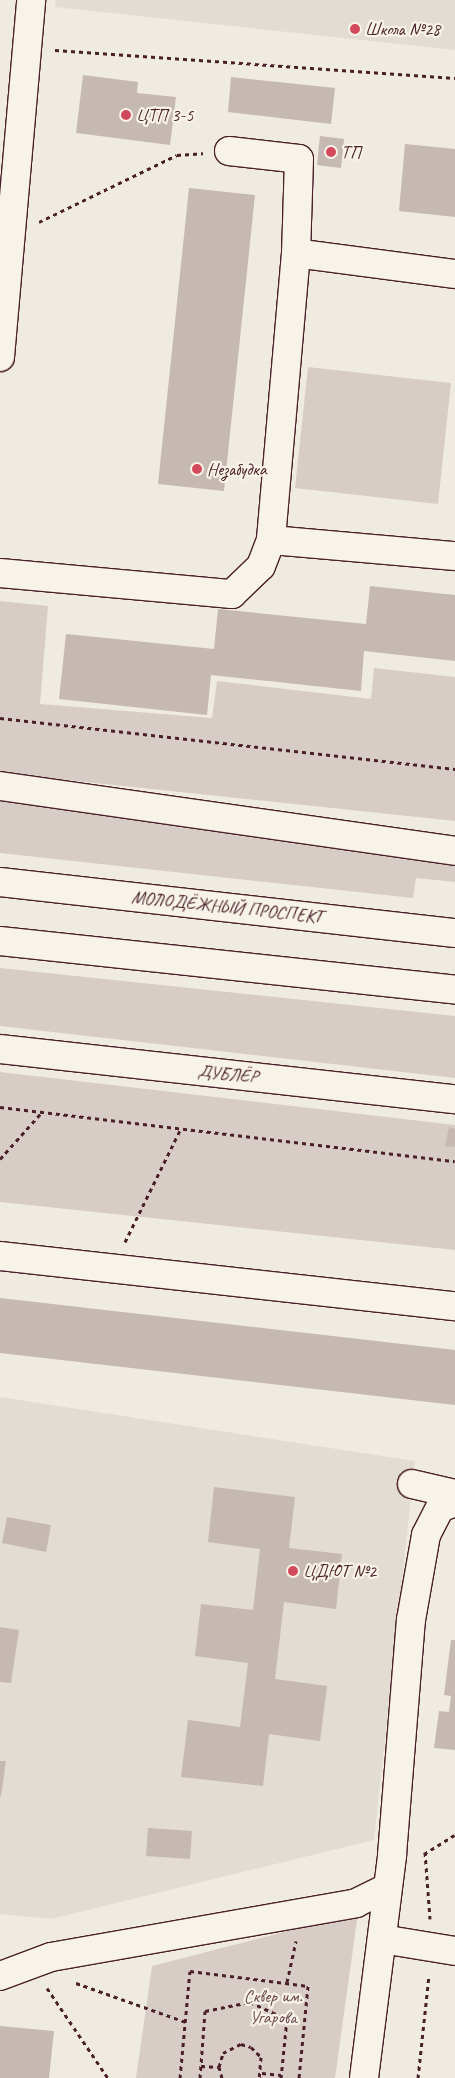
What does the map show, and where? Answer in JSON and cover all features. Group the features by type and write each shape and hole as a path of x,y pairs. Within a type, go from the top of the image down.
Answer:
{"street":[{"path":"1,342 8,234 31,0"},
{"path":"0,573 232,594 261,566 271,540 296,253 299,159 229,151"},
{"path":"296,253 455,274"},
{"path":"271,540 455,556"},
{"path":"0,786 455,851"},
{"name":"МОЛОДЁЖНЫЙ ПРОСПЕКТ","path":"0,882 455,933"},
{"path":"0,940 455,990"},
{"name":"ДУБЛЁР","path":"0,1049 455,1098"},
{"path":"0,1256 455,1306"},
{"path":"412,1484 455,1494"},
{"path":"364,2078 382,1939 411,1620 426,1534 440,1508 455,1502"},
{"path":"0,1976 51,1957 300,1911 356,1903 387,1888"},
{"path":"382,1939 455,1951"}],"path":[{"path":"27,47 455,78"},
{"path":"8,234 177,156 229,151"},
{"path":"0,718 455,769"},
{"path":"0,1107 455,1161"},
{"path":"0,1159 43,1111"},
{"path":"112,1268 181,1128"},
{"path":"287,1982 294,1963 300,1911"},
{"path":"32,1964 122,2002 186,2022"},
{"path":"32,1964 108,2078"},
{"path":"180,2078 190,1971 308,1986 299,2078"},
{"path":"200,2078 205,2011 250,2002 287,2019 281,2076 262,2073"},
{"path":"222,2078 219,2067 223,2053 241,2044 251,2047 261,2057 262,2073 259,2078"},
{"path":"201,2066 219,2067"}],"shaded area":[{"name":"Школа №28","path":"56,0 455,0 455,50 55,7"},
{"path":"0,1397 415,1461 374,1840 51,1919 0,1914"}],"green space":[{"path":"308,367 451,383 438,504 295,488"},
{"path":"0,601 48,606 40,704 212,718 217,681 371,699 374,668 455,677 455,821 0,773"},
{"path":"0,800 455,863 455,882 416,878 413,898 0,853"},
{"path":"0,968 455,1016 455,1078 0,1026"},
{"path":"0,1072 455,1125 455,1250 0,1202"},
{"name":"Сквер им. Угарова","path":"358,1913 335,2078 136,2078 152,1966"}],"building":[{"name":"ЦТП 3-5","path":"83,75 138,82 137,93 176,97 170,145 76,133"},
{"path":"231,77 335,88 331,124 228,112"},
{"name":"ТП","path":"320,136 344,139 341,168 317,165"},
{"path":"405,144 455,149 455,217 399,211"},
{"path":"189,188 255,195 224,491 158,484"},
{"path":"370,586 455,595 455,661 364,651 361,691 211,675 207,715 59,699 66,634 214,649 218,609 366,624"},
{"path":"449,1127 455,1129 455,1147 445,1146"},
{"path":"0,1298 455,1350 455,1405 0,1353"},
{"path":"214,1487 295,1497 289,1548 342,1554 336,1609 284,1602 275,1679 327,1686 320,1741 269,1734 263,1786 181,1777 188,1720 240,1727 248,1663 195,1656 201,1604 253,1610 260,1549 208,1542"},
{"path":"7,1517 51,1525 46,1552 2,1543"},
{"path":"0,1627 19,1630 11,1683 0,1682"},
{"path":"451,1640 455,1640 455,1750 434,1748 439,1711 449,1712 451,1696 444,1695"},
{"path":"0,1761 6,1761 1,1796 0,1796"},
{"path":"148,1828 192,1831 190,1859 146,1856"},
{"path":"0,2026 54,2031 49,2078 0,2078"}],"place":[{"name":"Школа №28","path":"355,29"},
{"name":"ЦТП 3-5","path":"126,115"},
{"name":"ТП","path":"331,152"},
{"name":"Незабудка","path":"197,469"},
{"name":"ЦДЮТ №2","path":"293,1571"}]}
